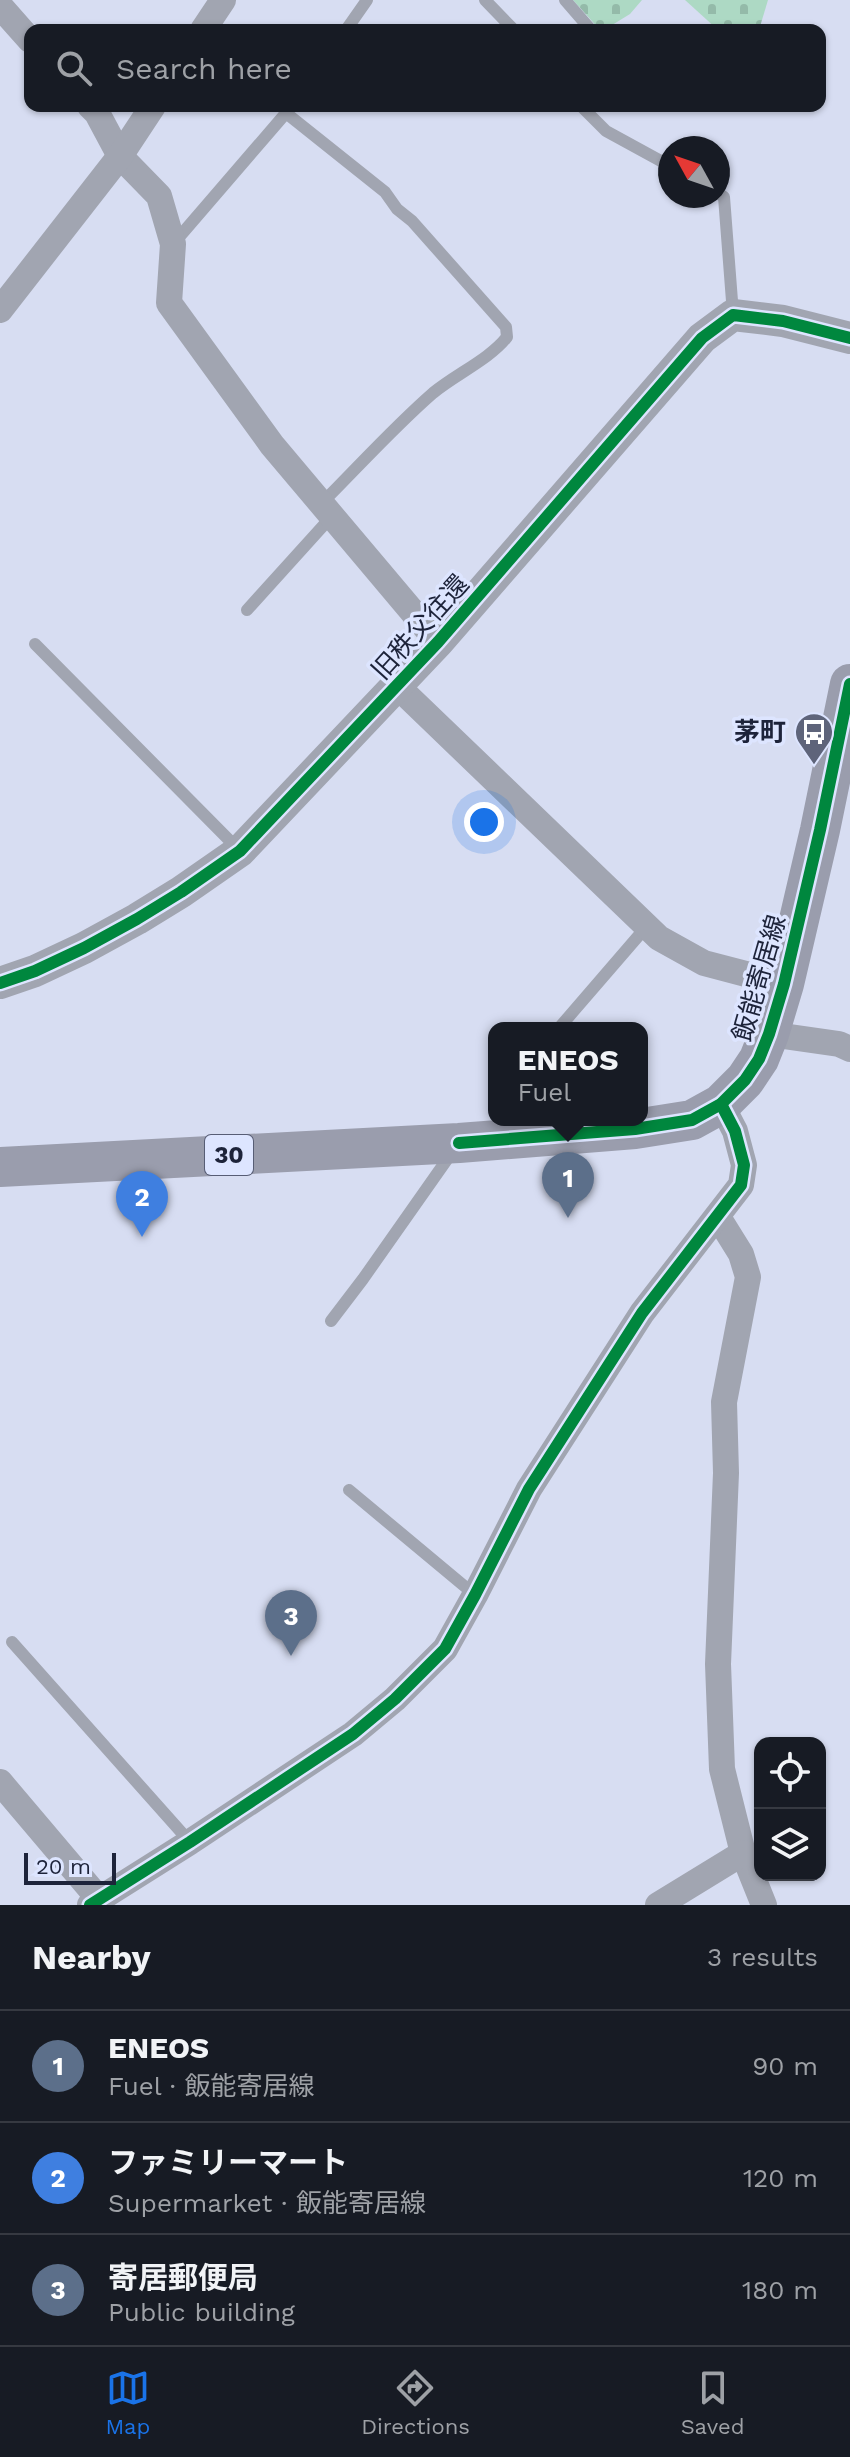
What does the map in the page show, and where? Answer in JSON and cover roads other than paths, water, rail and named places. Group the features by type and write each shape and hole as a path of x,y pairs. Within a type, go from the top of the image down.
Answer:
{"main road":[{"name":"飯能寄居線","path":"0,1167 635,1129 692,1120 721,1104 752,1070 769,1034 784,984 820,830 850,684"}],"street":[{"path":"207,24 223,0"},
{"path":"0,6 24,33"},
{"path":"96,112 120,156 159,196 173,244 169,303 272,445 438,642"},
{"path":"0,310 120,156 149,112"},
{"path":"733,315 783,321 850,338"},
{"name":"旧秩父往還","path":"0,983 35,971 97,941 181,892 240,851 438,642 702,338 733,315"},
{"path":"397,686 659,938 704,963 784,984"},
{"path":"769,1034 839,1044 850,1049"},
{"path":"0,1782 94,1902 353,1734 395,1699 445,1649 529,1489 642,1313 741,1185 744,1165 735,1131 721,1104"},
{"path":"718,1217 741,1254 748,1277 724,1402 726,1473 718,1664 722,1769 743,1853 764,1905"},
{"path":"658,1905 743,1853"}],"lane":[{"path":"350,24 367,0"},
{"path":"485,0 508,24"},
{"path":"565,0 586,24"},
{"path":"173,244 286,112"},
{"path":"247,610 327,510 416,408 453,377 498,349 507,337 506,327 412,221 397,209 385,192 292,112"},
{"path":"587,112 606,131 658,159"},
{"path":"725,208 733,315"},
{"path":"35,644 240,851"},
{"path":"564,1022 647,926"},
{"path":"331,1321 363,1279 485,1138"},
{"path":"349,1490 475,1595"},
{"path":"12,1642 190,1842"}],"place":[{"name":"茅町","path":"814,766"},
{"name":"ENEOS","path":"568,1218"},
{"name":"ファミリーマート","path":"142,1237"},
{"name":"寄居郵便局","path":"291,1656"}]}
